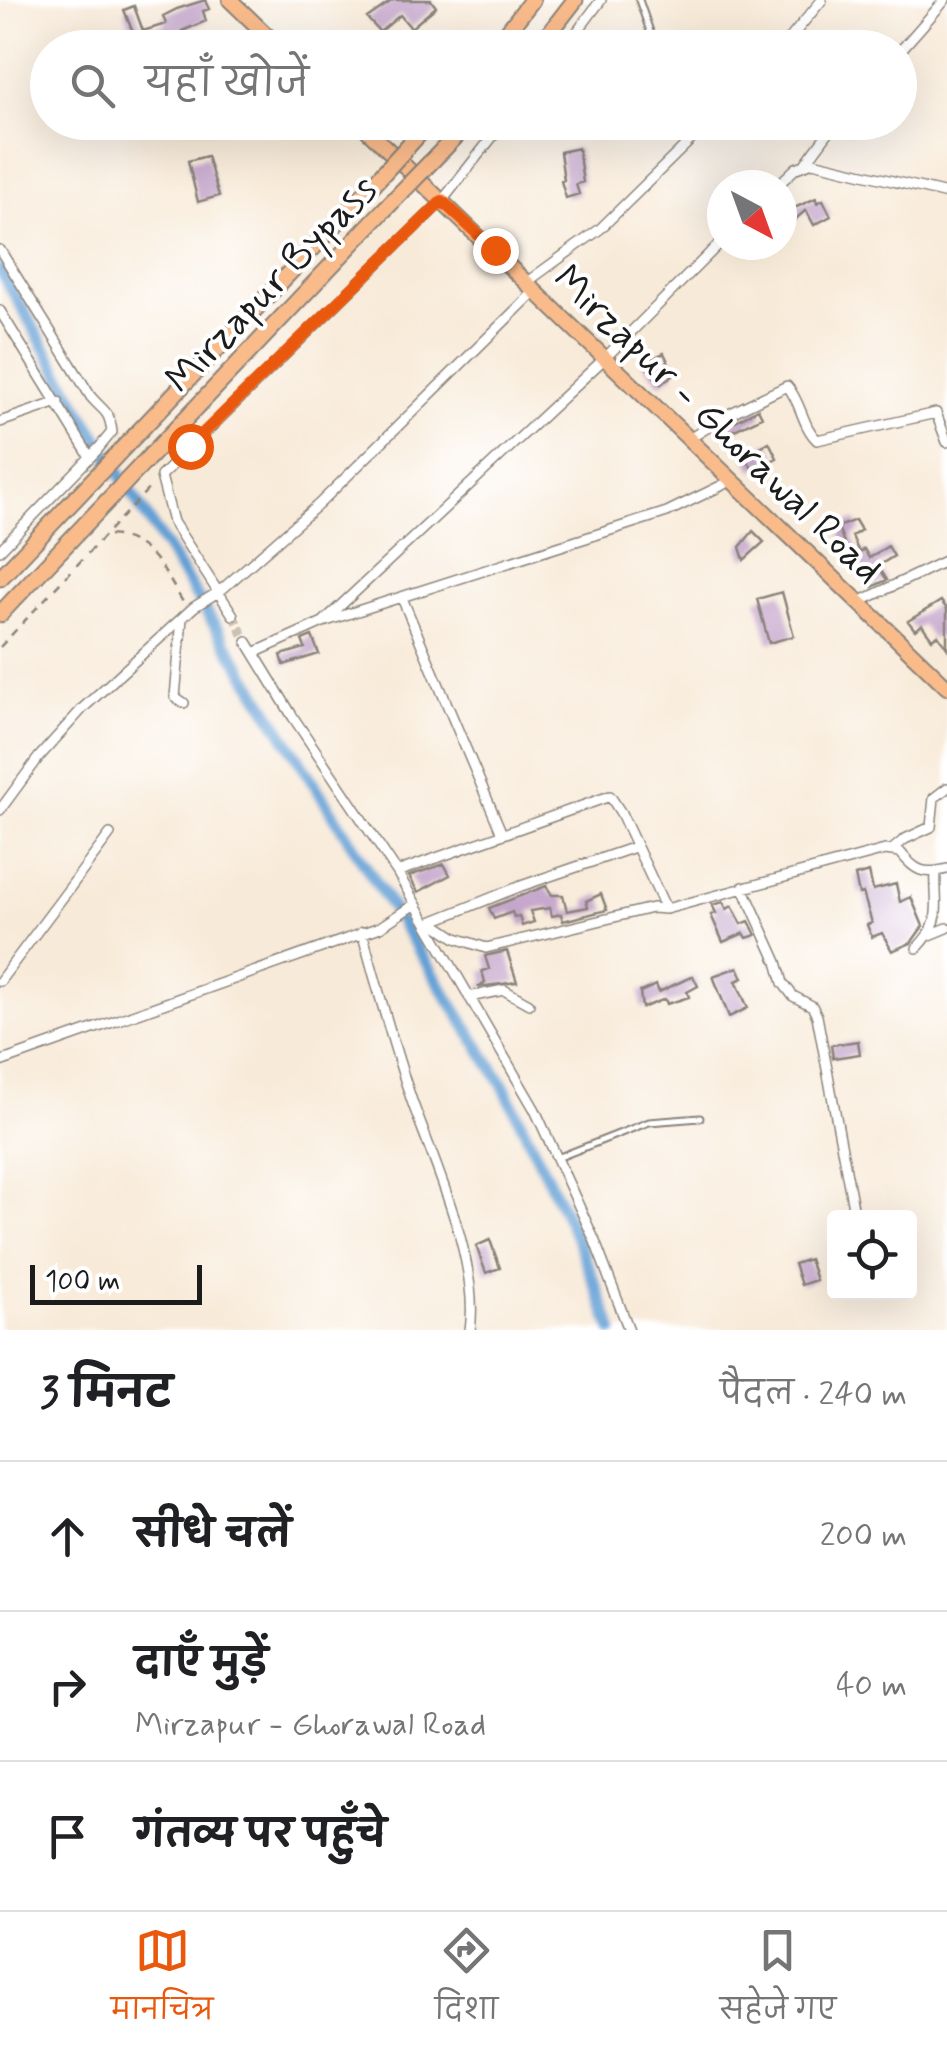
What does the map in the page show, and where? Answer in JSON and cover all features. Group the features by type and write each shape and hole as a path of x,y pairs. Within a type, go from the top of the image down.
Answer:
{"highway":[{"path":"509,30 532,0"},
{"path":"552,30 574,0"},
{"name":"Mirzapur Bypass","path":"0,578 414,140"},
{"name":"Mirzapur Bypass","path":"0,614 452,140"}],"main road":[{"path":"230,0 261,30"},
{"name":"Mirzapur - Ghorawal Road","path":"378,140 947,687"}],"street":[{"path":"578,30 601,0"},
{"path":"797,30 822,0"},
{"path":"917,32 945,0"},
{"path":"233,615 173,522 162,476 442,201 490,140"},
{"path":"0,810 66,725 188,612 220,591 387,439 532,286 600,230 692,140"},
{"path":"797,170 823,140"},
{"path":"805,164 818,162 947,194"},
{"path":"0,250 92,397 112,418 112,432 0,550"},
{"path":"322,622 605,358 707,256"},
{"path":"0,311 94,453"},
{"path":"690,439 731,413 787,386 809,432 818,440 942,412 947,442"},
{"path":"0,422 58,402"},
{"path":"256,652 322,622 667,512 731,481"},
{"path":"858,603 947,560"},
{"path":"402,598 502,834"},
{"path":"184,703 174,697 188,612"},
{"path":"248,642 293,718 428,922 535,1110 594,1240 628,1330"},
{"path":"428,922 456,938 486,948 652,908 666,909 894,849 931,827 934,798 947,788"},
{"path":"397,872 610,796 666,909"},
{"path":"0,981 110,834"},
{"path":"428,922 635,847"},
{"path":"894,849 921,872 942,871 940,900 930,934 917,948"},
{"path":"743,887 782,982 793,996 812,1006 817,1016 853,1210"},
{"path":"0,1062 380,926 415,904"},
{"path":"930,934 947,928"},
{"path":"362,932 392,1039 451,1207 471,1298 470,1330"},
{"path":"469,997 504,990 529,1004"}],"lane":[{"path":"639,0 649,30"},
{"path":"557,1158 650,1122 700,1118"}],"path":[{"path":"0,647 143,495"},
{"path":"107,535 127,536 147,548 188,612"}],"building":[{"path":"205,0 209,9 203,11 206,21 184,30 146,30 166,24 163,16"},
{"path":"393,0 431,0 436,7 411,28 400,15 382,30 367,18"},
{"path":"134,6 143,30 132,30 124,10"},
{"path":"578,148 583,182 576,184 579,194 566,198 560,152"},
{"path":"207,156 219,196 198,202 188,161"},
{"path":"816,198 817,203 823,200 831,216 814,225 806,210 797,218 797,207"},
{"path":"664,353 674,374 661,384 643,363"},
{"path":"758,409 762,417 726,434 723,428"},
{"path":"769,442 777,458 753,470 745,456"},
{"path":"855,520 861,530 852,536 859,553 864,549 869,558 888,546 894,556 878,566 887,580 872,587 863,573 853,567 838,527"},
{"path":"753,531 764,542 744,560 740,547"},
{"path":"782,592 794,636 769,643 757,599"},
{"path":"941,601 947,609 947,648 938,635 932,639 922,625 915,630 908,621"},
{"path":"312,636 319,654 284,665 281,655 305,648 302,640"},
{"path":"444,864 450,875 418,892 409,876"},
{"path":"869,872 873,890 896,884 900,902 911,897 923,926 911,943 892,951 882,933 872,937 867,925 872,923 855,876"},
{"path":"546,886 552,895 563,895 567,911 588,907 586,901 601,894 607,910 563,921 561,914 552,916 550,908 530,911 534,922 522,926 519,916 514,917 512,912 494,919 489,908"},
{"path":"723,902 727,909 732,906 742,924 749,921 756,935 747,938 744,933 723,942 711,915 716,913 712,905"},
{"path":"507,951 517,982 478,987 485,982 482,971 489,969 485,956"},
{"path":"738,967 743,978 736,981 748,1008 729,1017 713,976"},
{"path":"693,976 698,986 687,992 689,997 667,1004 665,999 642,1008 640,992 656,985 659,992"},
{"path":"858,1041 860,1054 833,1058 831,1045"},
{"path":"490,1240 500,1268 486,1273 476,1246"},
{"path":"809,1259 816,1280 801,1285 794,1264"}],"waterway":[{"path":"0,269 86,420 503,1085 578,1241 613,1330"}],"tunnel":[{"path":"233,615 247,642"}],"route":[{"path":"190,446 442,201 495,250"}]}
